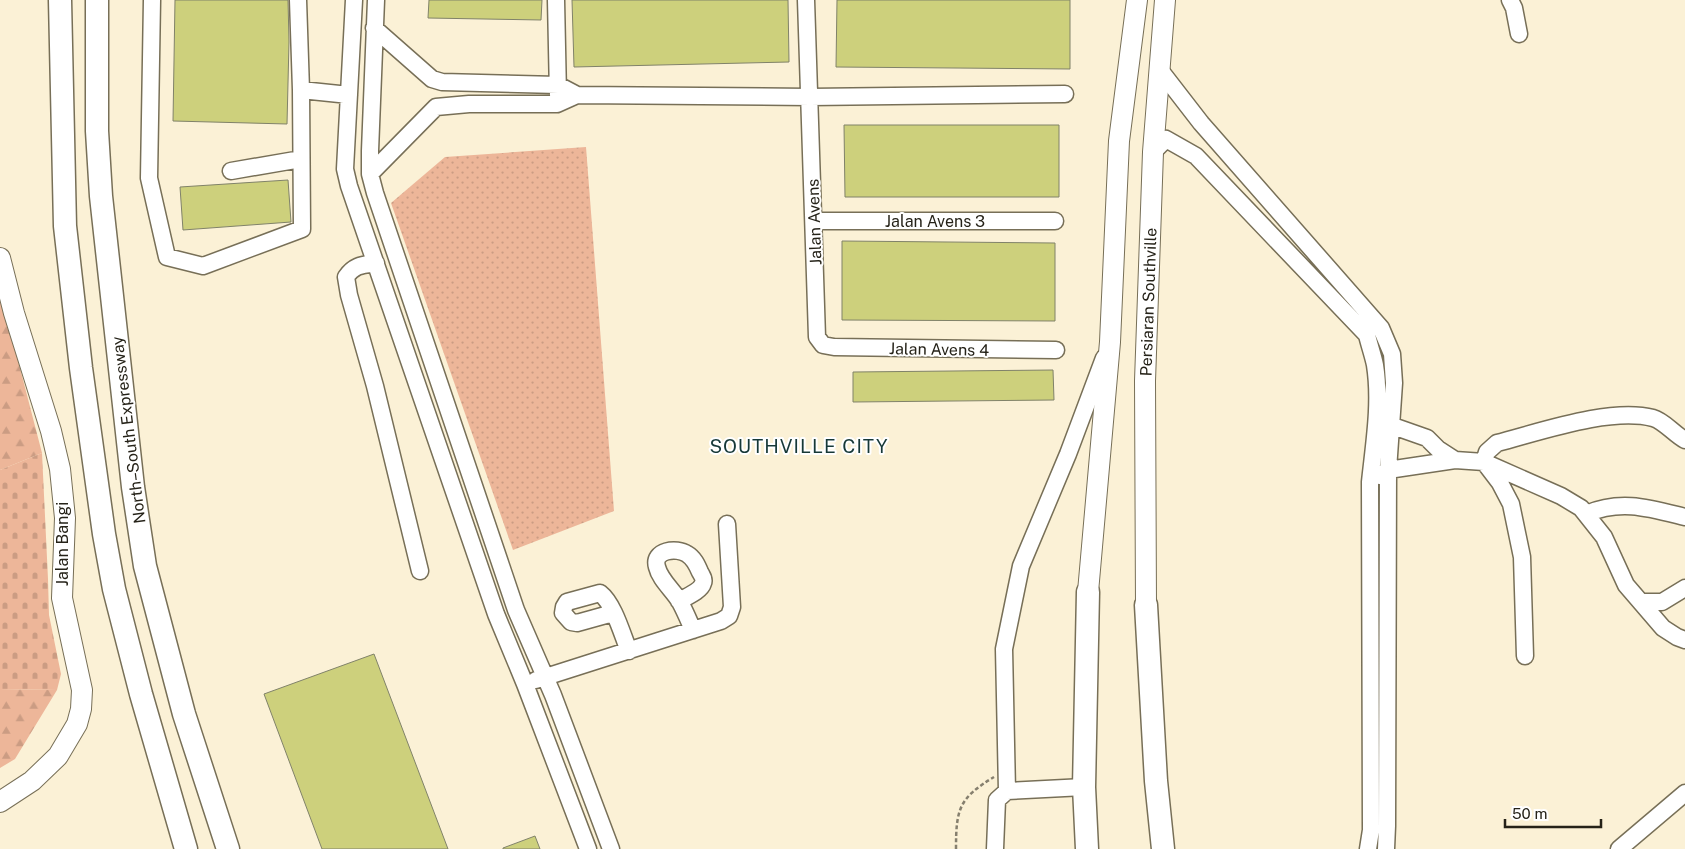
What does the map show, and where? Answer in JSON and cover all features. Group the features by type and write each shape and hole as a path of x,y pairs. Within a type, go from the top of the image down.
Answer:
{"highway":[{"path":"60,0 65,226 81,368 104,534 114,589 141,694 186,849"},
{"name":"North–South Expressway","path":"98,0 97,131 101,196 133,487 142,548 145,566 184,714 228,849"},
{"path":"1086,849 1084,787 1088,592"},
{"path":"1146,605 1156,781 1163,849"}],"main road":[{"path":"1088,592 1110,342 1119,141 1137,0"},
{"name":"Persiaran Southville","path":"1146,605 1145,381 1153,152 1165,0"},
{"name":"Jalan Bangi","path":"0,258 14,313 51,431 60,469 64,518 62,598 82,690 81,709 77,724 58,756 32,781 0,802"}],"street":[{"path":"152,0 149,178 167,257 203,266 302,229 298,0"},
{"path":"354,0 345,169 349,186 496,614 588,849"},
{"path":"376,0 370,174 516,610 546,678 611,849"},
{"path":"556,0 558,104"},
{"name":"Jalan Avens","path":"806,0 817,337 823,345"},
{"path":"1510,0 1514,8 1519,34"},
{"path":"374,28 432,79 442,82 558,85 577,96"},
{"path":"1160,70 1201,123 1381,328 1392,354 1394,383 1388,470 1386,849"},
{"path":"468,82 469,104"},
{"path":"515,84 516,104"},
{"path":"301,90 349,95"},
{"path":"370,174 436,107 469,104 558,104 577,96 810,97 1064,94"},
{"path":"1153,152 1166,138 1196,156 1367,335 1375,365 1376,397 1370,482 1372,830 1368,849"},
{"path":"231,171 301,159"},
{"name":"Jalan Avens 3","path":"814,221 1055,221"},
{"path":"376,263 351,269 346,277 349,295 375,386 420,571"},
{"path":"1007,791 1004,649 1021,566 1068,454 1110,342"},
{"name":"Jalan Avens 4","path":"823,345 834,347 1056,350"},
{"path":"1484,462 1487,452 1497,443 1597,417 1631,416 1654,418 1685,440"},
{"path":"1390,425 1427,438 1455,460"},
{"path":"1370,482 1388,470 1455,460 1484,462 1561,496 1581,508 1586,514 1604,538 1626,585 1663,628 1677,638 1685,640"},
{"path":"1484,462 1500,483 1511,504 1522,557 1525,656"},
{"path":"1586,514 1602,508 1628,505 1685,517"},
{"path":"525,684 721,621 729,616 732,607 727,524"},
{"path":"1641,602 1662,602 1685,588"},
{"path":"679,601 693,630"},
{"path":"613,613 629,651"},
{"path":"995,849 997,800 1007,791 1084,787"},
{"path":"1619,849 1639,843 1685,792"}],"path":[{"path":"956,849 956,823 960,808 975,788 998,774 1007,761"}],"green space":[{"path":"586,147 614,511 513,550 391,203 445,157"},
{"path":"0,291 42,453 0,470"},
{"path":"42,453 49,615 61,674 57,690 0,689 0,470"},
{"path":"0,689 57,690 15,759 0,768"}],"building":[{"path":"175,0 288,0 287,124 173,121"},
{"path":"429,0 542,0 541,20 428,18"},
{"path":"572,0 788,0 789,62 574,67"},
{"path":"837,0 1070,0 1070,69 836,67"},
{"path":"844,125 1059,125 1059,197 845,197"},
{"path":"288,180 291,222 183,230 180,187"},
{"path":"842,241 1055,243 1055,321 842,320"},
{"path":"1053,370 1054,400 853,402 853,372"},
{"path":"374,654 448,849 322,849 264,694"},
{"path":"535,836 540,849 503,849 503,848"}],"district":[{"name":"SOUTHVILLE CITY","path":"799,446"}]}
